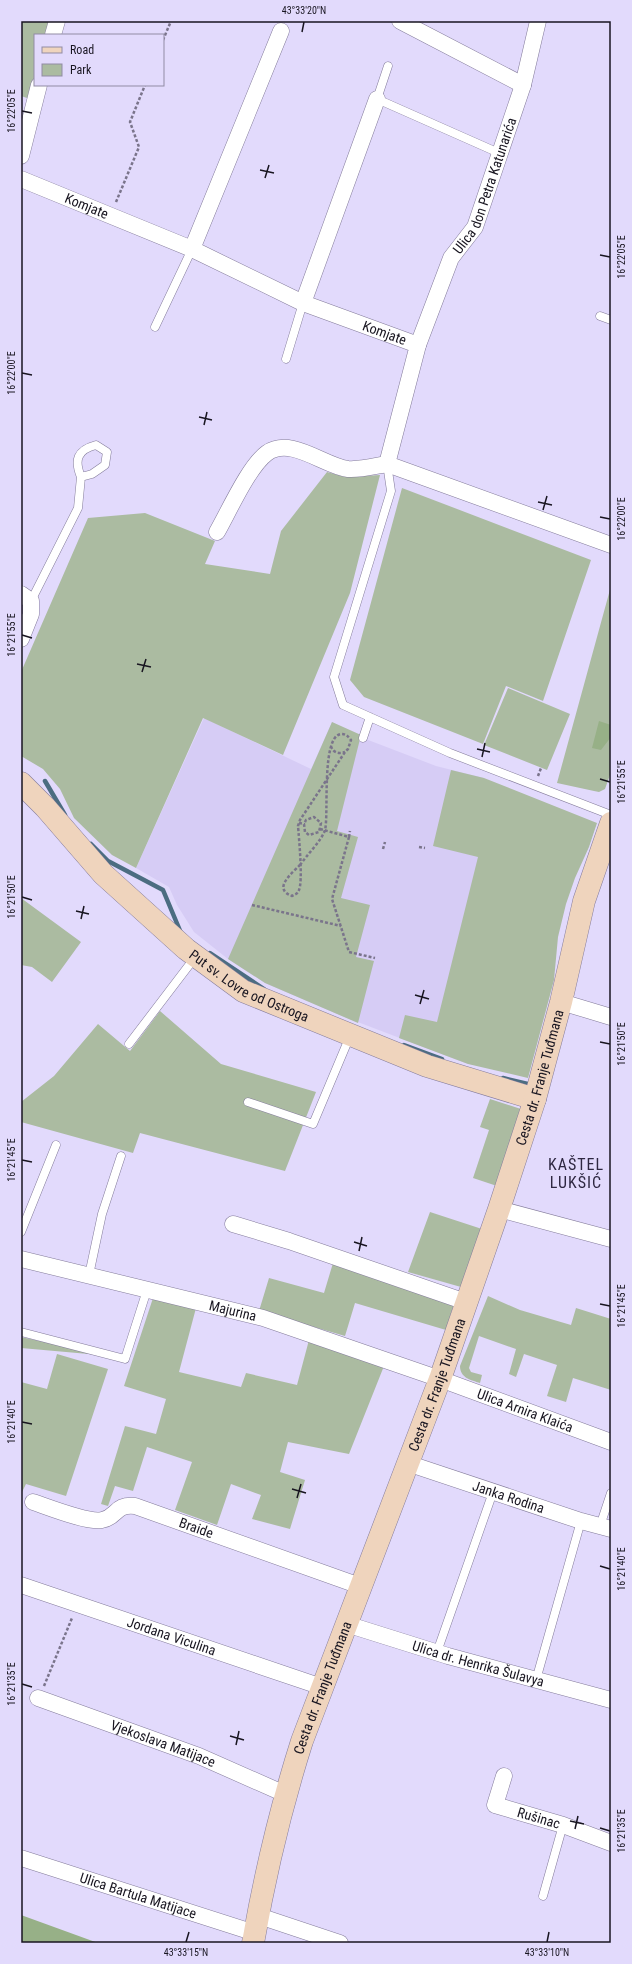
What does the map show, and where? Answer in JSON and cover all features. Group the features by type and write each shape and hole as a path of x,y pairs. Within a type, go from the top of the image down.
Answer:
{"main road":[{"name":"Put sv. Lovre od Ostroga","path":"21,783 45,807 103,874 186,949 243,991 427,1066 535,1098"},
{"name":"Cesta dr. Franje Tuđmana","path":"255,1930 270,1857 302,1740 440,1379 499,1209 535,1098 561,1002 584,902 611,823"}],"street":[{"path":"53,34 57,21"},
{"path":"400,21 523,85"},
{"name":"Ulica don Petra Katunarića","path":"418,346 451,258 475,227 523,85 538,21"},
{"path":"192,249 281,32"},
{"path":"21,156 39,86"},
{"path":"303,303 377,99"},
{"name":"Komjate","path":"21,179 192,249 303,303 418,346 388,464"},
{"path":"217,532 252,470 267,453 280,447 292,449 348,469 388,464 611,545"},
{"path":"21,639 31,614 26,597"},
{"path":"561,1002 611,1017"},
{"path":"499,1209 611,1239"},
{"path":"233,1224 289,1241 466,1302"},
{"name":"Majurina","path":"21,1259 263,1318 440,1379"},
{"name":"Ulica Arnira Klaića","path":"440,1379 611,1442"},
{"name":"Janka Rodina","path":"407,1463 606,1528"},
{"name":"Braide","path":"33,1502 89,1520 102,1520 125,1505 135,1506 360,1586"},
{"name":"Jordana Viculina","path":"21,1585 78,1603 322,1687"},
{"name":"Ulica dr. Henrika Šulavya","path":"346,1624 437,1652 611,1700"},
{"name":"Vjekoslava Matijace","path":"38,1698 199,1756 286,1794"},
{"name":"Rušinac","path":"504,1776 495,1805 563,1826 611,1843"},
{"name":"Ulica Bartula Matijace","path":"21,1858 255,1930 340,1943"}],"lane":[{"path":"388,66 377,99 499,153"},
{"path":"155,327 192,249"},
{"path":"286,359 303,303"},
{"path":"600,316 611,320"},
{"path":"388,464 391,491 334,677 343,705 450,753 611,816"},
{"path":"26,597 78,508 81,477"},
{"path":"363,738 370,717"},
{"path":"129,1044 196,955"},
{"path":"248,1102 313,1124 350,1035"},
{"path":"21,1232 56,1145"},
{"path":"89,1275 102,1214 121,1156"},
{"path":"21,1332 125,1359 147,1290"},
{"path":"437,1652 493,1492"},
{"path":"606,1528 611,1493"},
{"path":"536,1680 581,1521"},
{"path":"543,1896 563,1826"}],"path":[{"path":"164,38 171,21"},
{"path":"110,216 138,146 130,122 145,86"},
{"path":"331,744 327,779 325,831 300,865 283,884 283,890 286,894 292,896 298,893 300,888 300,865 299,823 327,779 348,749 351,740 348,736 339,734 335,737 331,744"},
{"path":"331,744 333,750 336,752 340,754 345,752"},
{"path":"314,818 321,823 320,829 315,834 309,835 305,832 304,824 306,820 314,818"},
{"path":"299,823 304,824"},
{"path":"320,829 348,837"},
{"path":"350,831 332,898 349,952 375,958"},
{"path":"383,850 385,842"},
{"path":"419,847 426,848"},
{"path":"252,904 341,926"},
{"path":"38,1698 78,1603"}],"shaded area":[{"path":"204,718 311,769 332,722 363,738 436,766 484,778 468,1064 342,1016 265,983 228,959 194,932 177,905 169,887 136,868"}],"green space":[{"path":"21,21 51,21 47,34 34,34 34,84 30,99 21,96"},
{"path":"327,472 346,477 380,475 350,593 283,755 203,718 136,868 112,855 74,818 60,789 43,769 21,756 21,672 88,518 145,513 215,541 205,564 270,574 281,531"},
{"path":"402,488 591,560 543,701 506,686 483,744 364,697 350,680"},
{"path":"611,586 611,772 605,789 599,792 557,783"},
{"path":"508,688 570,714 547,770 484,745"},
{"path":"599,721 611,725 611,737 601,750 592,748"},
{"path":"332,722 361,735 337,831 358,837 341,898 370,905 356,957 374,961 358,1023 265,983 228,959"},
{"path":"451,770 484,778 597,823 566,904 558,937 554,980 528,1078 468,1064 399,1038 405,1015 437,1022 478,857 433,846"},
{"path":"21,898 81,942 52,982 32,967 21,965"},
{"path":"160,1011 221,1064 316,1092 285,1171 140,1133 133,1153 21,1122 21,1102 54,1076 98,1024 130,1051"},
{"path":"490,1099 524,1110 497,1186 473,1178 489,1130 480,1127"},
{"path":"430,1212 482,1229 461,1287 408,1272"},
{"path":"333,1263 454,1304 446,1330 355,1303 345,1336 259,1311 269,1278 324,1293"},
{"path":"488,1296 520,1310 571,1325 576,1308 611,1319 611,1390 573,1378 566,1402 547,1396 557,1365 524,1354 516,1377 509,1374 516,1349 479,1336 469,1368 471,1372 482,1375 480,1383 464,1376 460,1370 460,1366"},
{"path":"153,1298 196,1308 179,1372 241,1387 246,1373 297,1385 309,1340 384,1366 349,1454 288,1442 280,1472 305,1480 290,1529 252,1519 261,1495 231,1484 217,1525 175,1510 192,1462 147,1447 133,1491 115,1486 108,1506 101,1504 125,1426 156,1434 166,1399 124,1386"},
{"path":"21,1337 111,1356 21,1348"},
{"path":"57,1354 108,1369 66,1496 26,1484 21,1494 21,1382 47,1389"},
{"path":"21,1915 98,1943 21,1943"}],"waterway":[{"path":"45,781 65,815"},
{"path":"91,844 108,861 163,890 181,933"},
{"path":"210,953 264,989"},
{"path":"404,1045 442,1059"},
{"path":"503,1078 532,1085"}],"district":[{"name":"KAŠTEL LUKŠIĆ","path":"576,1173"}]}
